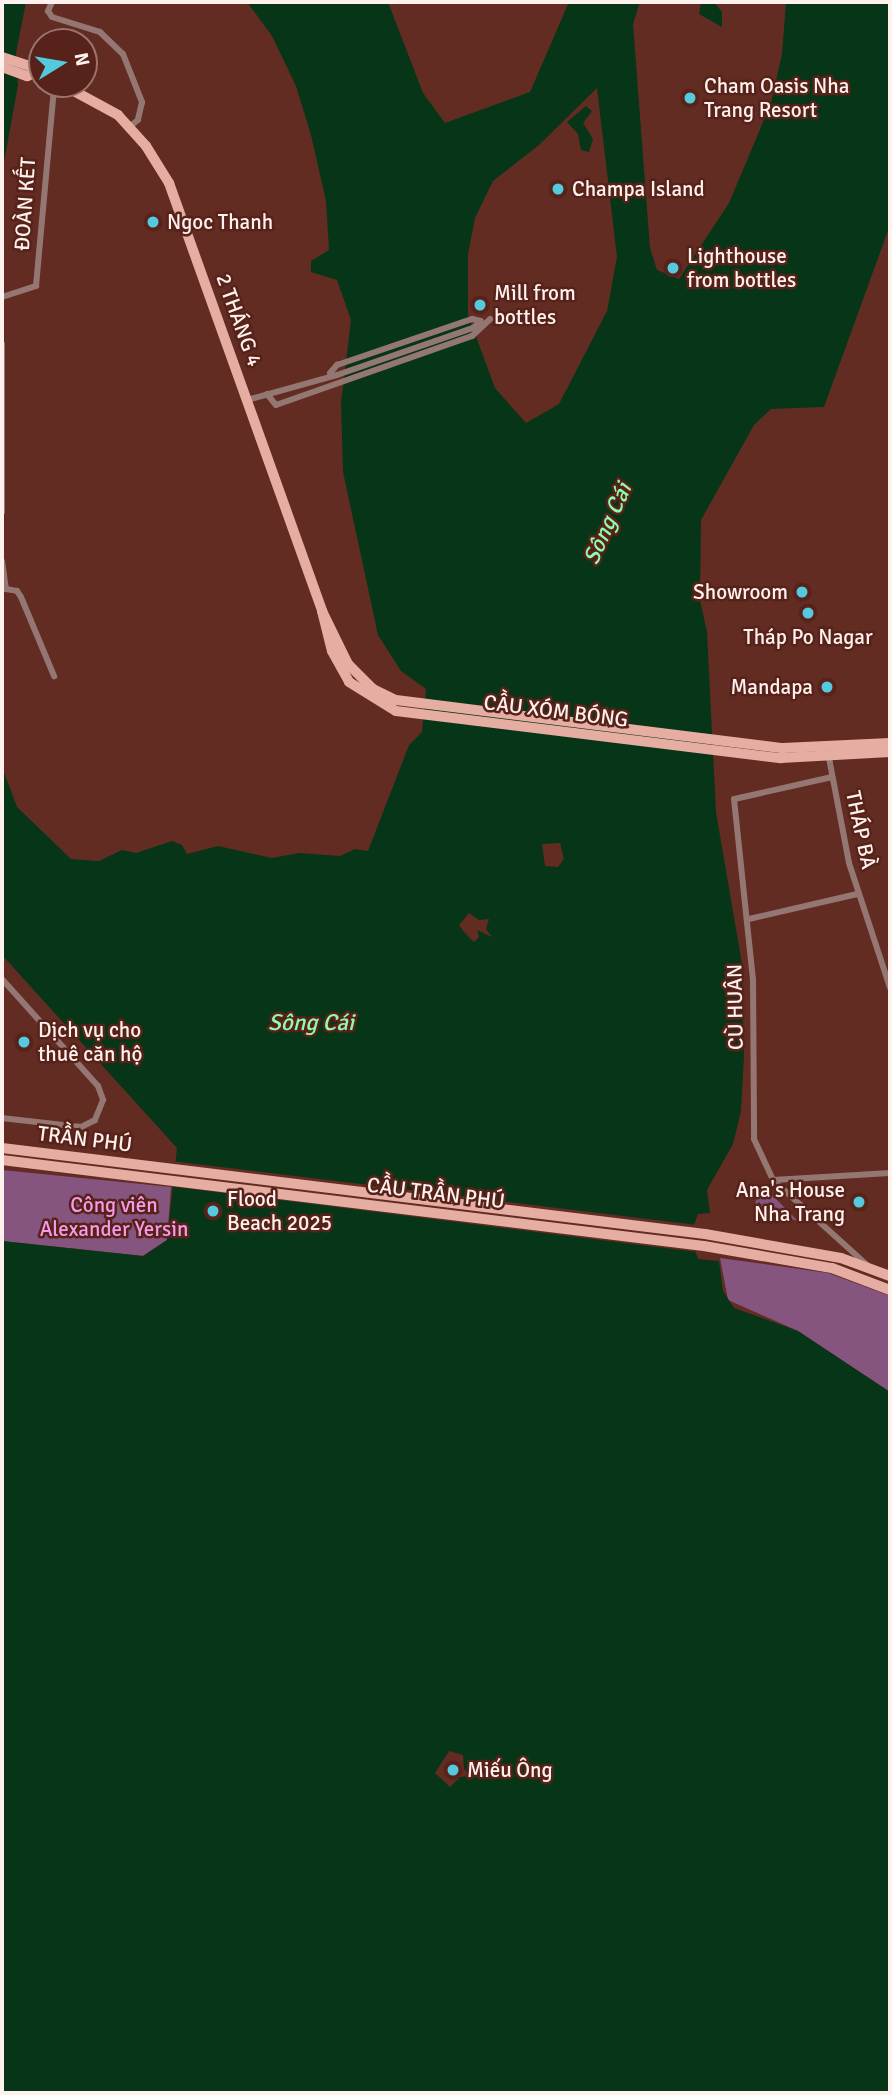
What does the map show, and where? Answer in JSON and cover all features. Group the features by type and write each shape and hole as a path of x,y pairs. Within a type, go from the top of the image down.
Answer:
{"main road":[{"path":"2,57 28,68"},
{"path":"2,67 28,76"},
{"name":"2 THÁNG 4","path":"89,98 129,127 169,183 322,611 345,666"},
{"name":"CẦU XÓM BÓNG","path":"345,666 373,689 396,700 782,753"},
{"path":"782,753 890,743"},
{"path":"782,753 829,758 890,752"},
{"name":"TRẦN PHÚ","path":"2,1148 164,1167"},
{"name":"TRẦN PHÚ","path":"2,1160 163,1179"},
{"name":"CẦU TRẦN PHÚ","path":"164,1167 705,1234 834,1256 890,1276"},
{"name":"CẦU TRẦN PHÚ","path":"163,1179 704,1246 832,1268 890,1290"}],"street":[{"path":"52,2 48,11 52,17 100,32 123,54 142,102 138,120 129,127"},
{"name":"ĐOÀN KẾT","path":"2,297 36,286 57,98"},
{"path":"267,394 276,405 472,336 490,320 476,321 337,365 330,373"},
{"path":"247,400 473,328 476,321"},
{"path":"2,344 2,512"},
{"path":"2,561 6,589 17,591 21,597 54,676"},
{"name":"THÁP BÀ","path":"829,758 857,894 890,988"},
{"name":"CÙ HUÂN","path":"832,777 734,799 749,919 754,1139 773,1180 870,1268"},
{"path":"749,919 857,894"},
{"path":"2,979 98,1086 103,1100 95,1120 81,1126 2,1118"},
{"path":"773,1180 890,1173"},
{"path":"834,1256 843,1250 839,1239"}],"green space":[{"name":"Công viên Alexander Yersin","path":"2,1170 171,1187 167,1240 143,1256 2,1241"},
{"path":"765,1188 798,1221 754,1208 759,1189"},
{"path":"720,1258 828,1273 890,1296 890,1392 798,1331 728,1300"}],"water":[{"path":"2,2 26,2 16,53 18,85 2,173"},
{"name":"Sông Cái","path":"247,2 388,2 423,93 445,123 530,92 569,2 640,2 633,24 650,248 657,270 679,279 729,203 771,103 782,54 786,2 890,2 890,225 824,407 771,409 754,425 701,520 700,600 707,632 716,812 742,964 744,1057 741,1111 733,1144 707,1190 710,1213 698,1214 690,1236 698,1259 719,1261 723,1291 734,1308 798,1331 890,1392 890,2093 2,2093 2,1241 143,1256 167,1240 177,1148 2,955 2,767 17,807 71,859 99,861 122,850 136,853 172,841 182,845 187,854 218,846 272,858 299,853 340,856 355,849 368,851 409,745 422,732 426,689 401,671 378,635 343,472 341,402 351,320 337,280 311,272 311,261 329,250 326,201 311,135 296,86 272,36","holes":["597,88 617,257 607,311 559,404 526,423 495,388 468,315 468,254 475,218 493,181 539,145","560,843 564,859 558,867 545,866 542,844","469,913 479,920 489,919 486,929 492,937 477,930 479,937 474,942 459,925","449,1751 463,1755 464,1769 470,1776 460,1777 450,1787 435,1773"]},
{"path":"701,2 714,2 722,12 722,27 699,14"},
{"path":"586,106 592,111 583,123 593,139 589,152 581,150 578,134 567,122"}],"pier":[{"path":"171,1161 697,1225 693,1236 697,1252 167,1186"}],"place":[{"name":"Cham Oasis Nha Trang Resort","path":"690,98"},
{"name":"Champa Island","path":"558,189"},
{"name":"Ngoc Thanh","path":"153,222"},
{"name":"Lighthouse from bottles","path":"673,268"},
{"name":"Mill from bottles","path":"480,305"},
{"name":"Showroom","path":"802,592"},
{"name":"Tháp Po Nagar","path":"808,613"},
{"name":"Mandapa","path":"827,687"},
{"name":"Dịch vụ cho thuê căn hộ","path":"24,1042"},
{"name":"Ana's House Nha Trang","path":"859,1202"},
{"name":"Flood Beach 2025","path":"213,1211"},
{"name":"Miếu Ông","path":"453,1770"}]}
